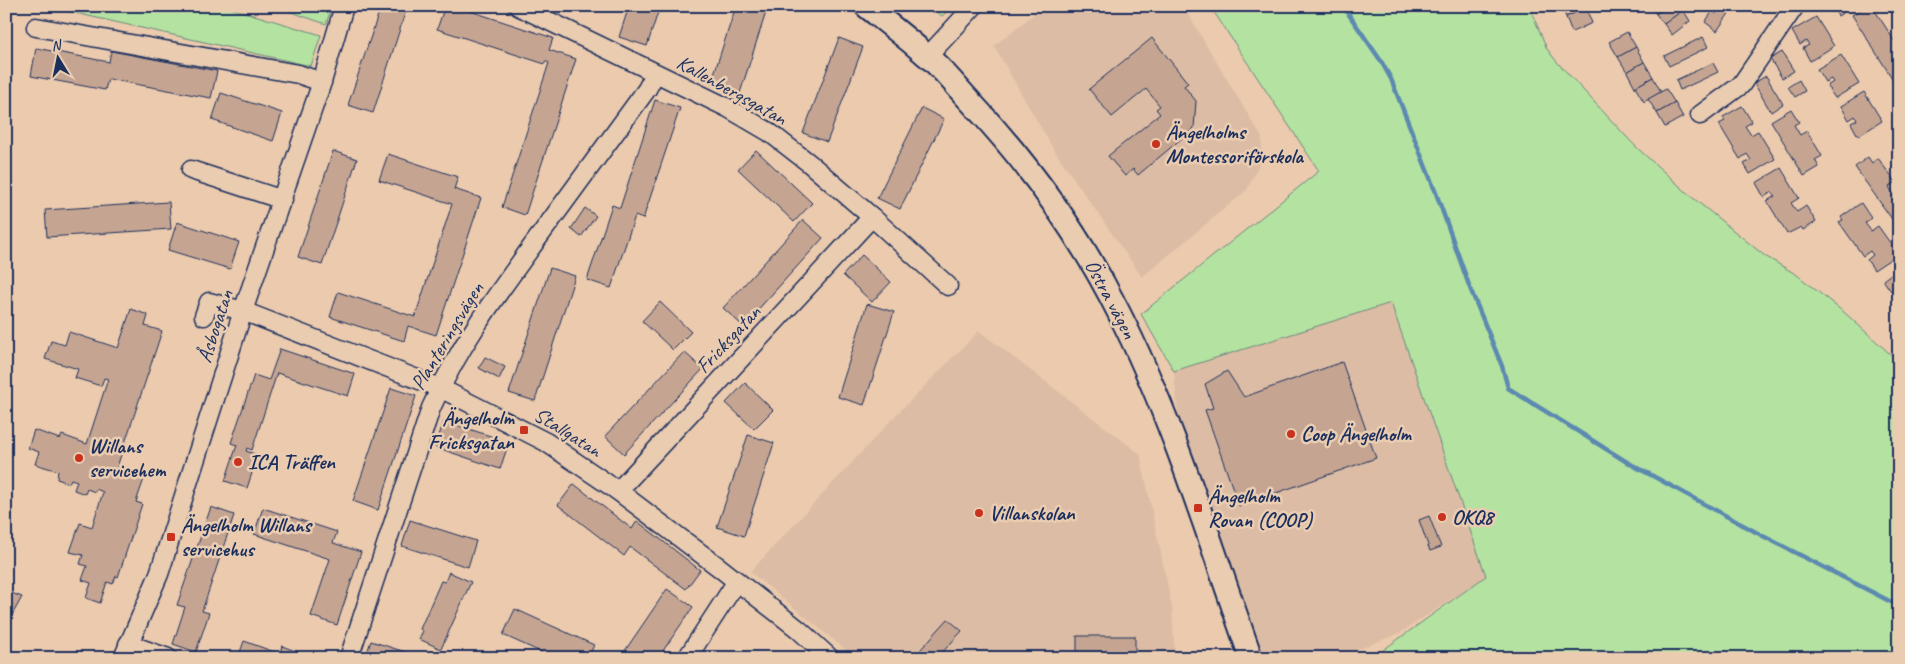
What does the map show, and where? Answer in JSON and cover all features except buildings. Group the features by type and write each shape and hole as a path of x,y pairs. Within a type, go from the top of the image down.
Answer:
{"main road":[{"name":"Östra vägen","path":"866,6 928,56 992,124 1031,170 1068,223 1111,296 1136,347 1164,414 1251,658"}],"street":[{"name":"Åsbogatan","path":"126,651 159,574 244,312 322,82 344,6"},
{"name":"Kallenbergsgatan","path":"518,6 728,108 769,132 809,163 872,217 948,286"},
{"path":"928,56 974,6"},
{"path":"1700,115 1726,96 1730,96 1741,86 1795,6"},
{"path":"36,27 298,74 322,82"},
{"name":"Planteringsvägen","path":"349,658 428,417 440,388 471,332 647,89 655,74"},
{"path":"191,170 282,200"},
{"name":"Fricksgatan","path":"618,491 872,217"},
{"name":"Stallgatan","path":"204,316 209,302 244,312 440,388 546,442 618,491 737,581 798,629 830,658"},
{"path":"687,658 737,581"},
{"path":"126,651 168,658"}],"shaded area":[{"name":"Ängelholms Montessoriförskola","path":"1044,6 1183,6 1262,138 1261,160 1247,190 1142,277 1054,150 994,46"},
{"path":"1391,302 1487,576 1400,633 1336,658 1264,658 1179,424 1174,371"},
{"name":"Villanskolan","path":"979,331 1140,454 1172,607 1175,658 856,658 750,572 899,412"}],"green space":[{"path":"44,6 224,6 321,35 311,66"},
{"path":"274,6 332,6 326,24"},
{"path":"929,6 953,6 942,16"},
{"path":"1210,6 1529,6 1547,49 1636,147 1693,198 1765,256 1797,275 1846,314 1899,362 1899,658 1379,658 1379,653 1486,576 1391,303 1174,371 1141,314 1319,171"}],"waterway":[{"path":"1343,6 1381,61 1391,79 1436,193 1470,288 1502,366 1508,388 1627,462 1765,537 1899,606"}],"place":[{"name":"Ängelholms Montessoriförskola","path":"1156,144"},
{"name":"Ängelholm Fricksgatan","path":"524,430"},
{"name":"Coop Ängelholm","path":"1291,434"},
{"name":"Willans servicehem","path":"79,458"},
{"name":"ICA Träffen","path":"238,462"},
{"name":"Ängelholm Rovan (COOP)","path":"1198,508"},
{"name":"Villanskolan","path":"979,513"},
{"name":"OKQ8","path":"1442,517"},
{"name":"Ängelholm Willans servicehus","path":"171,537"}]}
